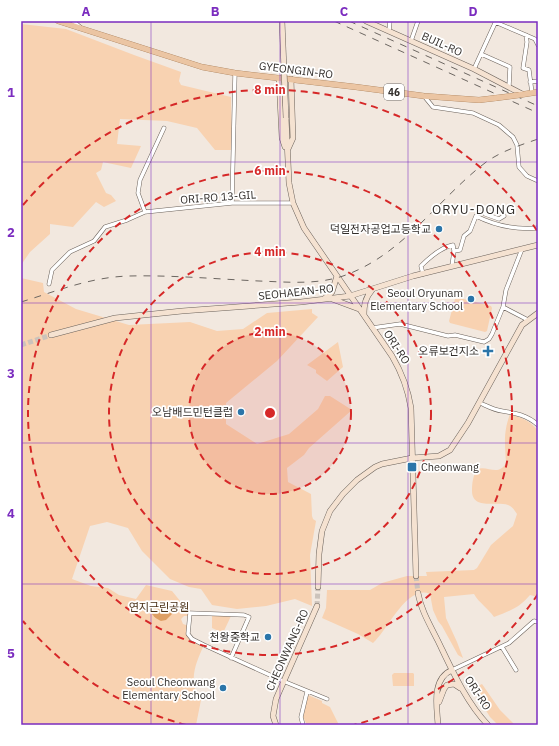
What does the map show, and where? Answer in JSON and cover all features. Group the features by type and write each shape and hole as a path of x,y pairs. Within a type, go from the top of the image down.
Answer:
{"main road":[{"name":"GYEONGIN-RO","path":"58,21 202,67 235,72 424,96 479,100 535,92"},
{"name":"ORI-RO","path":"282,21 287,151 289,183 293,203 304,228 401,371 406,384 411,408 416,576"},
{"name":"BUIL-RO","path":"366,21 474,69 509,86 520,94"},
{"name":"ORI-RO","path":"279,78 282,138 287,151"},
{"name":"ORI-RO","path":"287,151 293,138 291,79"},
{"name":"SEOHAEAN-RO","path":"51,335 115,318 350,296 452,266 538,245"},
{"path":"324,299 332,292 337,276"},
{"path":"364,316 366,299 373,289"},
{"path":"330,299 359,309"},
{"path":"318,587 320,542 327,519 335,504 357,480 375,467 382,464 412,458 439,456 448,452 461,436 522,325 538,313"},
{"name":"ORI-RO","path":"418,593 422,609 452,670 476,710 488,725"},
{"name":"CHEONWANG-RO","path":"276,725 273,716 276,699 317,606"},
{"path":"438,725 438,688 440,681 445,674 452,670"},
{"path":"437,706 444,688 447,685 456,685 464,691"}],"street":[{"path":"73,21 81,28"},
{"path":"389,32 390,21"},
{"path":"411,41 418,21"},
{"path":"474,69 495,22 535,39 538,45"},
{"path":"526,35 527,42 523,68 529,70 530,82 535,92"},
{"path":"481,54 510,67 509,86"},
{"path":"232,203 235,72"},
{"path":"530,82 538,82"},
{"path":"424,96 433,107 474,113 499,125 513,137 515,141 519,167 527,176 538,180"},
{"path":"145,212 138,193 140,180 164,128"},
{"name":"ORI-RO 13-GIL","path":"49,284 52,270 70,252 94,241 105,227 145,212 232,203 293,203"},
{"path":"485,214 499,219 504,216"},
{"path":"454,251 460,250 464,236 470,231 476,216 491,223 509,228 538,228"},
{"path":"423,274 421,266 448,246 453,245 454,251 452,266"},
{"path":"372,328 400,324 448,336 455,335 484,342 489,339 492,334 503,307 506,290 522,249"},
{"path":"503,307 528,320"},
{"path":"480,403 502,411 520,414 538,425"},
{"path":"231,658 249,617 244,615 190,613 188,634 192,639 204,646 307,692 327,699"},
{"name":"ORI-RO","path":"452,670 502,647 514,639 534,621 538,622"},
{"path":"502,647 516,670"},
{"path":"304,725 301,717 307,692"}],"green space":[{"path":"21,24 66,29 181,72 179,81 181,85 231,97 232,150 215,150 197,128 167,121 120,119 117,144 141,146 131,168 103,162 101,170 96,173 106,193 111,195 116,201 104,207 96,202 73,227 50,224 50,234 30,252 21,265"},
{"name":"연지근린공원","path":"21,278 43,283 44,292 76,309 129,325 190,322 217,331 243,329 267,313 312,309 312,313 318,317 277,361 226,403 226,424 257,444 289,434 318,409 325,396 330,396 352,410 309,448 304,455 287,468 288,482 311,494 312,516 316,521 310,555 312,606 295,599 266,606 237,609 212,605 201,589 189,587 170,579 142,551 128,528 107,522 90,526 72,579 91,586 108,588 119,595 136,599 146,585 172,591 190,613 190,616 184,616 181,619 183,624 189,626 188,634 204,645 194,672 194,687 201,700 196,725 21,725"},
{"path":"456,297 491,306 492,308 487,331 485,332 450,323 449,321"},
{"path":"338,342 343,367 327,381 316,373 316,370 307,365"},
{"path":"510,414 529,422 538,431 538,597 530,595 514,609 494,617 474,594 444,597 446,618 463,658 458,655 438,621 433,610 430,594 422,593 414,596 406,602 398,610 373,643 358,634 322,618 326,608 327,590 370,590 382,583 407,576 427,576 426,572 474,570 477,568 491,545 513,526 517,514 508,505 486,504 476,501 473,497 472,491 473,480 477,469 485,468 496,470 503,467 506,463 505,433"},
{"path":"212,615 231,616 223,633 212,628"},
{"path":"394,673 413,673 414,686 393,686 392,675"},
{"path":"482,684 500,710 515,725 498,725 490,717 474,691 474,688"},
{"path":"308,695 322,701 322,703 330,707 339,725 307,725 303,717"}],"shaded area":[{"path":"156,602 166,603 174,612 166,620 161,621 153,615 151,610"}],"tunnel":[{"path":"21,345 51,335"},
{"path":"416,576 418,593"},
{"path":"317,606 318,587"}],"railway":[{"path":"334,21 538,113"},
{"path":"349,21 538,106"},
{"path":"21,302 74,285 115,277 161,276 312,282 343,276 364,267 383,256 400,242 464,181 488,161 508,150 538,139"}],"place":[{"name":"덕일전자공업고등학교","path":"439,229"},
{"name":"Seoul Oryunam Elementary School","path":"471,299"},
{"name":"오류보건지소","path":"488,351"},
{"name":"오남배드민턴클럽","path":"241,412"},
{"name":"Cheonwang","path":"412,467"},
{"name":"천왕중학교","path":"268,637"},
{"name":"Seoul Cheonwang Elementary School","path":"223,688"}],"district":[{"name":"ORYU-DONG","path":"474,209"}]}
